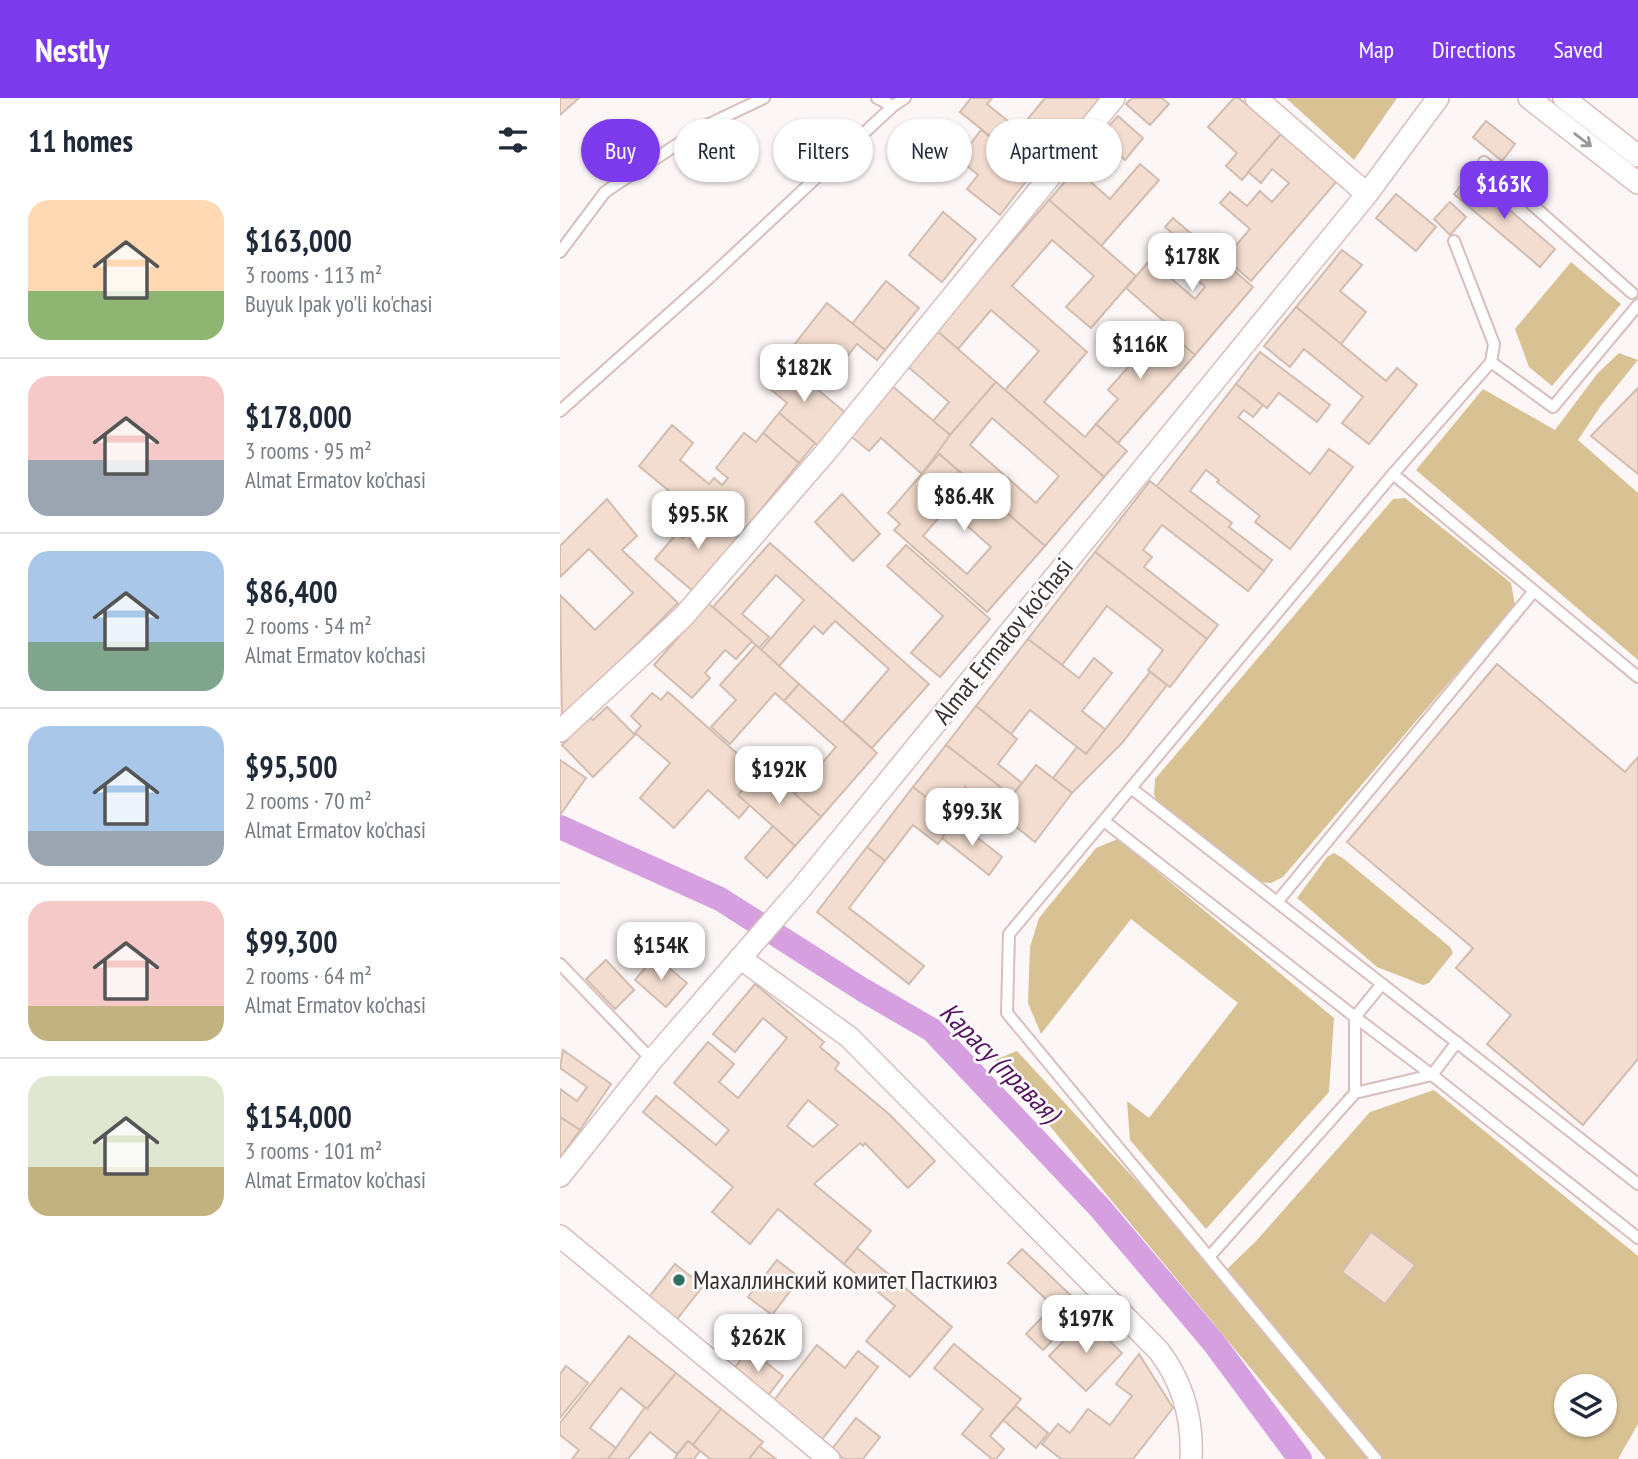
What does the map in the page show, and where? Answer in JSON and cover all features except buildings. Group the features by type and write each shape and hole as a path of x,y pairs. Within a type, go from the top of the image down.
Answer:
{"street":[{"path":"560,732 691,607 825,453 1114,98"},
{"path":"1256,98 1367,194"},
{"name":"Almat Ermatov ko'chasi","path":"560,1176 652,1060 802,887 1367,194 1438,98"},
{"path":"1529,98 1638,183"},
{"path":"1564,98 1638,156"},
{"path":"744,955 849,1037 1159,1351 1180,1385 1188,1415 1191,1459"},
{"path":"560,1236 829,1459"}],"lane":[{"path":"560,252 605,192 705,125 764,98"},
{"path":"877,98 893,106"},
{"path":"560,411 709,278 893,106 905,98"},
{"path":"1484,162 1632,293"},
{"path":"1376,1459 1007,1013 1009,934 1393,474 1491,362 1494,344 1454,242"},
{"path":"1491,362 1553,407 1638,305"},
{"path":"1628,317 1638,325"},
{"path":"1393,474 1638,677"},
{"path":"1277,901 1534,591"},
{"path":"1131,788 1638,1184"},
{"path":"1104,821 1638,1238"},
{"path":"560,964 652,1060"},
{"path":"1355,1093 1355,1017 1382,984"},
{"path":"1209,1257 1355,1093 1432,1075 1457,1042"}],"shaded area":[{"path":"1286,98 1397,98 1354,160"},
{"path":"1571,262 1621,304 1552,386 1529,367 1515,329"},
{"path":"1619,353 1638,360 1600,407 1578,440 1638,493 1638,660 1416,470 1483,389 1555,430 1597,374"},
{"path":"1405,498 1511,583 1515,605 1283,877 1271,883 1260,882 1158,804 1154,794 1155,779 1393,499"},
{"path":"1118,839 1334,1018 1329,1092 1206,1229 1130,1140 1127,1101 1149,1118 1238,1003 1131,919 1041,1034 1028,1003 1030,947 1039,918 1096,848"},
{"path":"1334,853 1450,947 1453,953 1429,983 1423,985 1377,967 1297,898 1327,857"},
{"path":"1017,1051 1222,1274 1256,1241 1370,1112 1434,1090 1638,1256 1638,1424 1618,1459 1326,1459 995,1060"}],"waterway":[{"name":"Карасу (правая)","path":"560,827 720,899 863,990 932,1030 1100,1208 1214,1343 1300,1459"}],"place":[{"name":"Махаллинский комитет Пасткиюз","path":"679,1280"}]}
